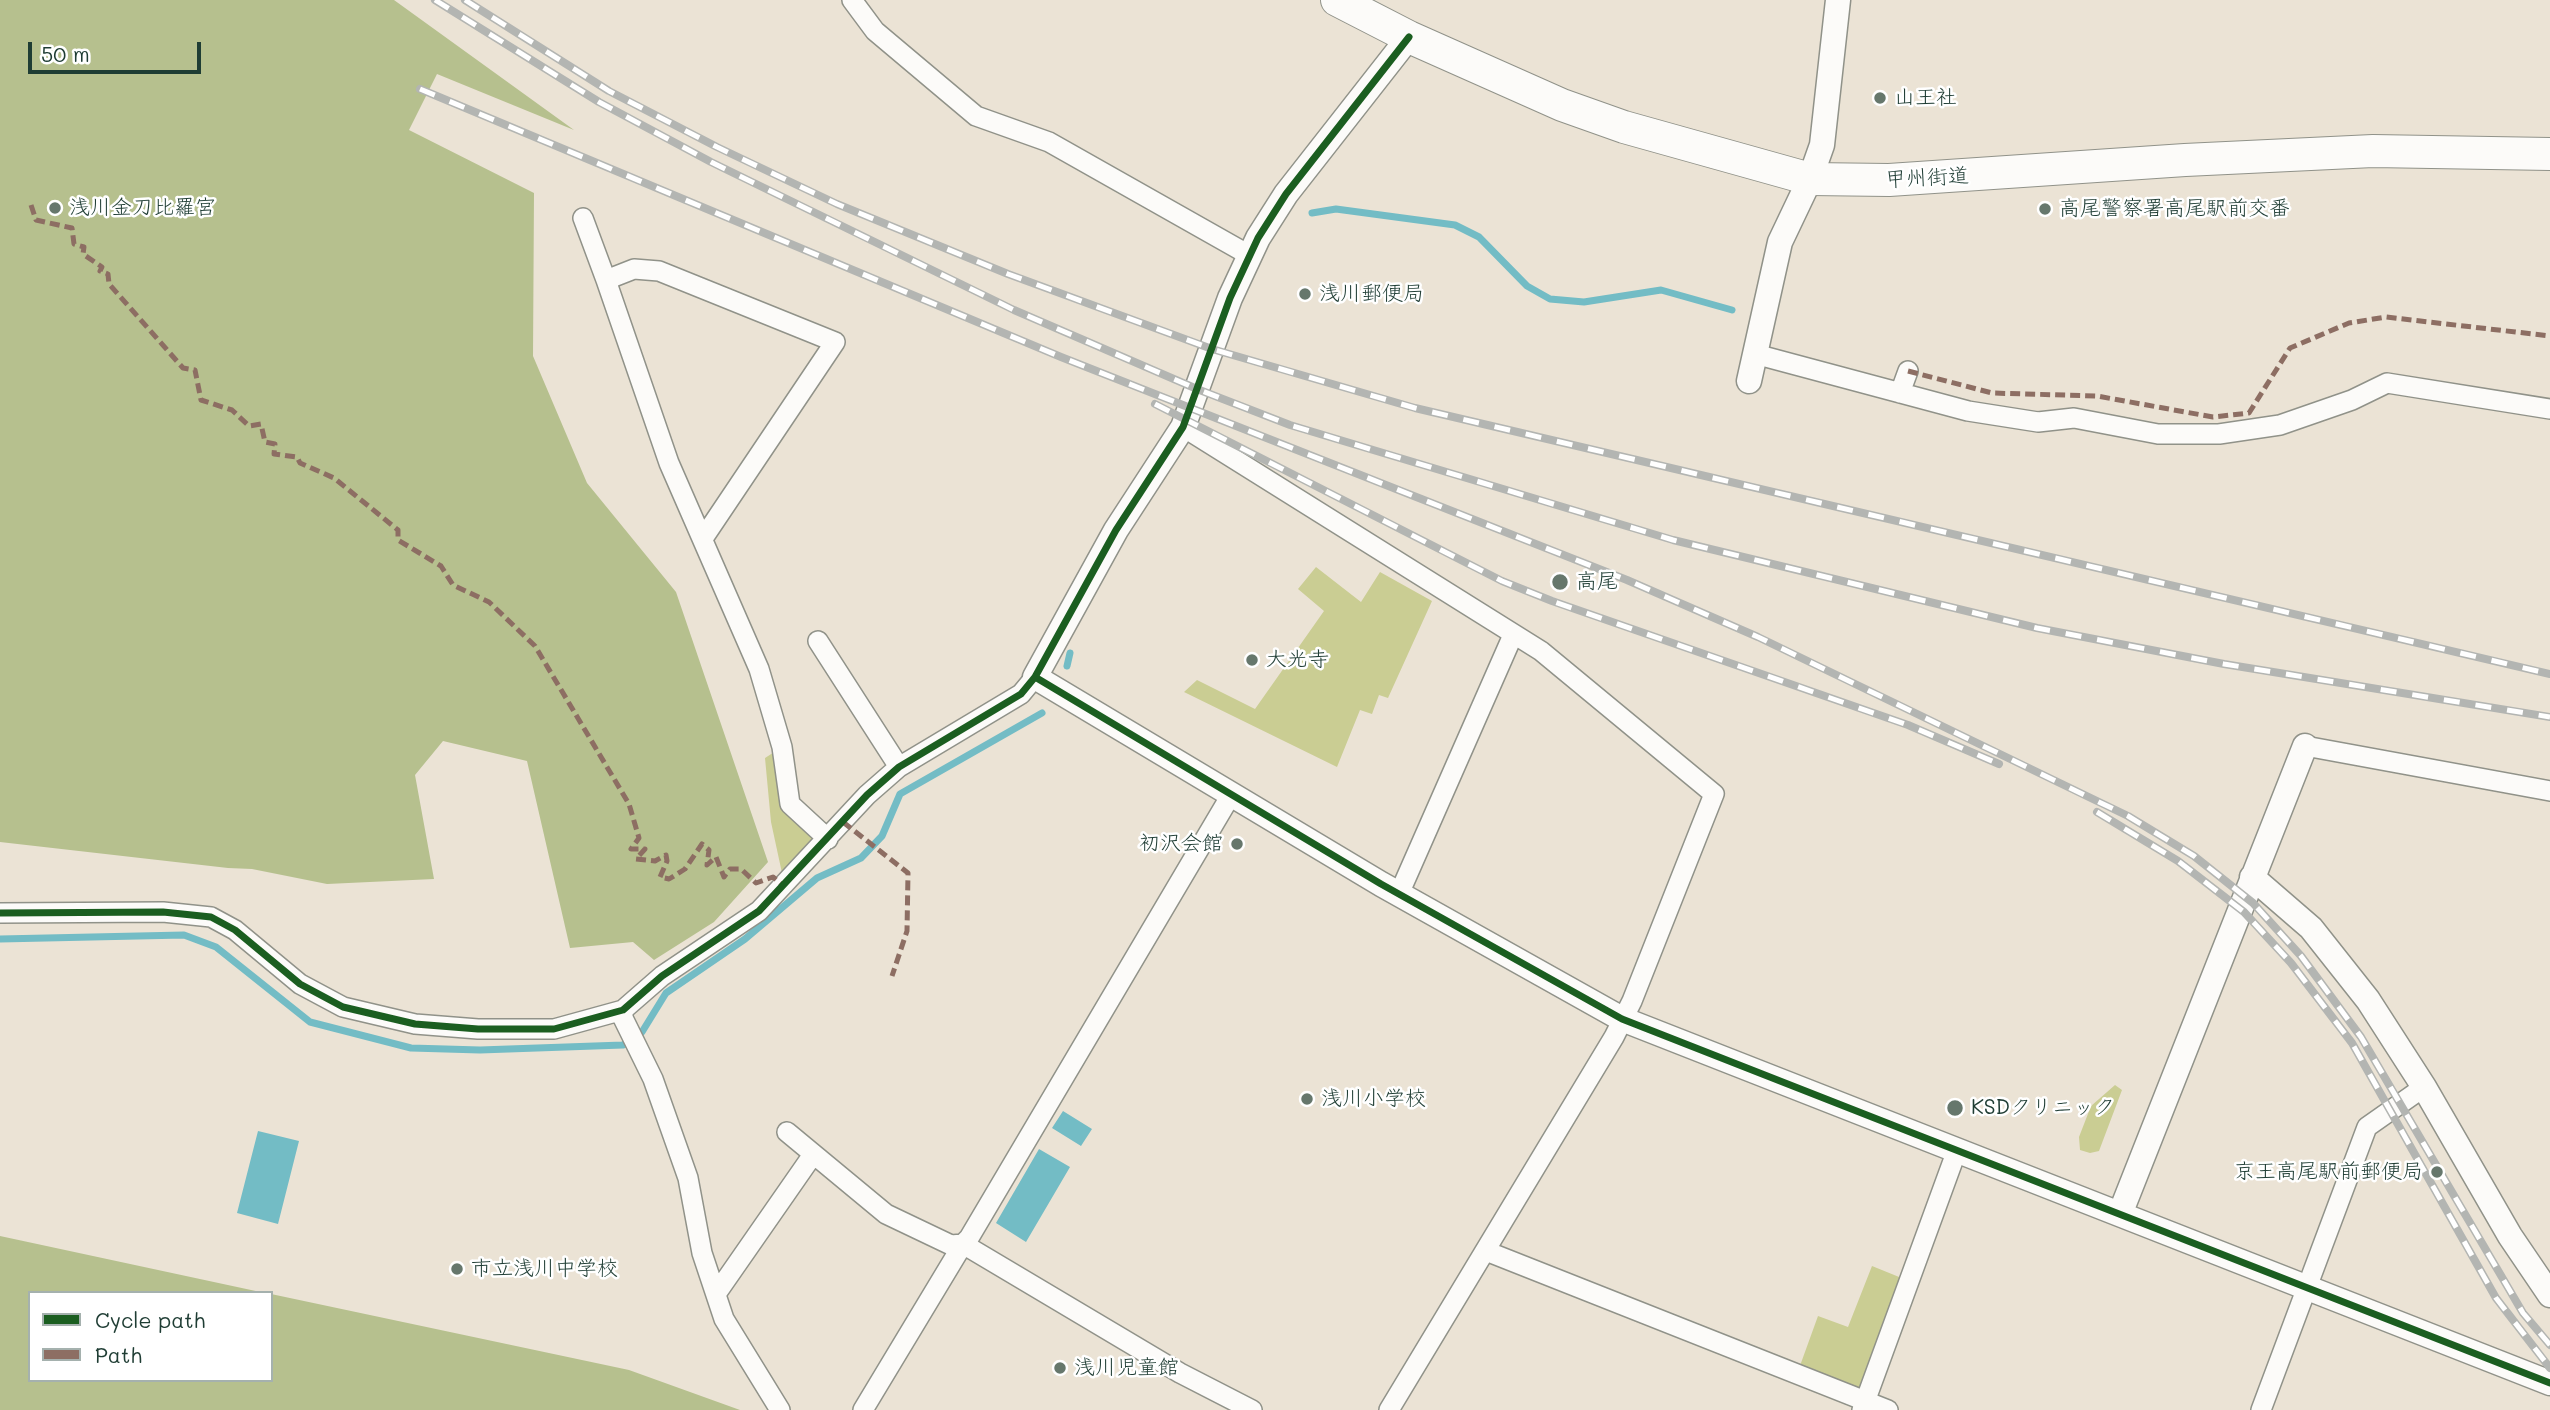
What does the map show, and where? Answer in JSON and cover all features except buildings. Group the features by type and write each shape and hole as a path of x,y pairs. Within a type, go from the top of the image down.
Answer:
{"highway":[{"name":"甲州街道","path":"1337,0 1502,80 1612,122 1810,180 1889,180 2185,160 2373,151 2550,154"}],"street":[{"path":"852,0 875,31 976,116 1049,142 1249,255"},
{"path":"1749,381 1780,242 1810,180 1822,145 1838,0"},
{"path":"0,913 163,912 211,917 236,930 300,984 343,1007 415,1024 478,1029 554,1029 623,1014 662,976 759,911 900,767 1021,694 1035,677 1116,530 1183,427 1249,255 1286,194 1409,37"},
{"path":"583,218 669,463 704,537 759,669 782,747 790,804 828,839"},
{"path":"606,280 634,269 659,271 835,342 704,537"},
{"path":"1755,354 1969,411 2038,422 2074,418 2158,433 2218,435 2280,425 2351,400 2387,383 2550,409"},
{"path":"1900,393 1908,371"},
{"path":"1183,427 1513,635 1573,676 1714,794 1622,1020 1389,1410"},
{"path":"1399,894 1513,635"},
{"path":"818,640 900,767"},
{"path":"1035,677 1399,894 1622,1020 2550,1384"},
{"path":"2120,1214 2305,746 2550,791"},
{"path":"863,1410 969,1238 1231,795"},
{"path":"2252,877 2311,928 2368,1000 2424,1087 2510,1236 2550,1295"},
{"path":"623,1014 653,1079 688,1178 702,1254 730,1330 780,1410"},
{"path":"2262,1410 2367,1127 2424,1087"},
{"path":"787,1132 812,1156 886,1214 951,1245 963,1244 1180,1373 1252,1410"},
{"path":"1864,1405 1957,1150"},
{"path":"716,1294 812,1156"},
{"path":"1486,1251 1864,1405 1888,1410"}],"green space":[{"path":"0,0 394,0 574,130 437,74 409,130 534,193 533,356 587,483 676,592 768,862 714,922 654,960 633,942 570,948 527,761 443,741 415,775 434,879 327,884 252,869 0,842"},
{"path":"1316,567 1361,602 1380,572 1432,601 1388,698 1379,695 1372,714 1360,710 1337,767 1184,692 1197,680 1255,709 1324,611 1298,589"},
{"path":"782,747 790,804 828,839 785,887 771,822 765,758"},
{"path":"2115,1085 2122,1090 2099,1151 2090,1153 2080,1150 2079,1137 2091,1106"},
{"path":"0,1236 256,1291 28,1291 28,1382 273,1382 273,1294 629,1370 740,1410 0,1410"},
{"path":"1872,1266 1909,1281 1865,1401 1797,1374 1818,1316 1848,1327"}],"water":[{"path":"1063,1111 1092,1129 1081,1146 1052,1128"},
{"path":"258,1131 299,1141 278,1224 237,1213"},
{"path":"1039,1149 1070,1167 1026,1242 996,1223"}],"waterway":[{"path":"1312,213 1336,209 1455,225 1479,237 1527,286 1550,299 1584,302 1661,290 1732,310"},
{"path":"1067,666 1070,653"},
{"path":"0,939 184,935 216,947 310,1022 411,1048 480,1050 623,1045 642,1032 666,993 745,939 817,878 861,858 882,836 900,794 1042,713"}],"railway":[{"path":"435,0 599,102 711,162 1014,310 1197,389 1290,425 1673,540 2037,628 2224,664 2550,717"},
{"path":"465,0 609,91 717,147 837,204 1008,274 1212,349 1415,408 2550,674"},
{"path":"420,89 1061,357 1627,580 1758,637 2128,816 2194,856 2253,903 2301,956 2361,1037 2523,1313 2550,1345"},
{"path":"1155,404 1502,581 1552,601 1908,725 1999,764"},
{"path":"2097,812 2178,861 2244,912 2291,963 2352,1043 2496,1298 2550,1368"}],"marked path":[{"path":"31,205 36,220 72,228 74,244 84,247 83,254 102,267 100,271 108,274 109,284 183,368 195,370 201,400 232,410 249,426 261,424 265,442 275,444 274,454 297,457 300,463 334,478 398,530 398,540 441,566 453,585 489,602 535,646 629,804 639,838 631,849 645,849 636,859 655,861 666,855 667,861 660,877 669,879 685,869 702,844 709,850 707,865 716,857 724,877 730,869 741,869 756,883 773,877 785,887"},
{"path":"1908,371 1992,393 2097,396 2213,417 2249,413 2290,348 2349,323 2386,317 2550,336"},
{"path":"843,822 908,873 907,931 892,976"}],"cycle path":[{"path":"0,913 163,912 211,917 235,930 300,984 343,1007 415,1024 478,1029 554,1029 623,1010 662,976 759,911 867,795 899,767 1021,694 1035,677 1116,530 1183,427 1230,298 1258,238 1286,194 1409,37"},
{"path":"1035,677 1381,884 1622,1019 2550,1383"}],"place":[{"name":"山王社","path":"1880,98"},
{"name":"浅川金刀比羅宮","path":"55,208"},
{"name":"高尾警察署高尾駅前交番","path":"2045,209"},
{"name":"浅川郵便局","path":"1305,294"},
{"name":"高尾","path":"1560,582"},
{"name":"大光寺","path":"1252,660"},
{"name":"初沢会館","path":"1237,844"},
{"name":"浅川小学校","path":"1307,1099"},
{"name":"KSDクリニック","path":"1955,1108"},
{"name":"京王高尾駅前郵便局","path":"2437,1172"},
{"name":"市立浅川中学校","path":"457,1269"},
{"name":"浅川児童館","path":"1060,1368"}]}
